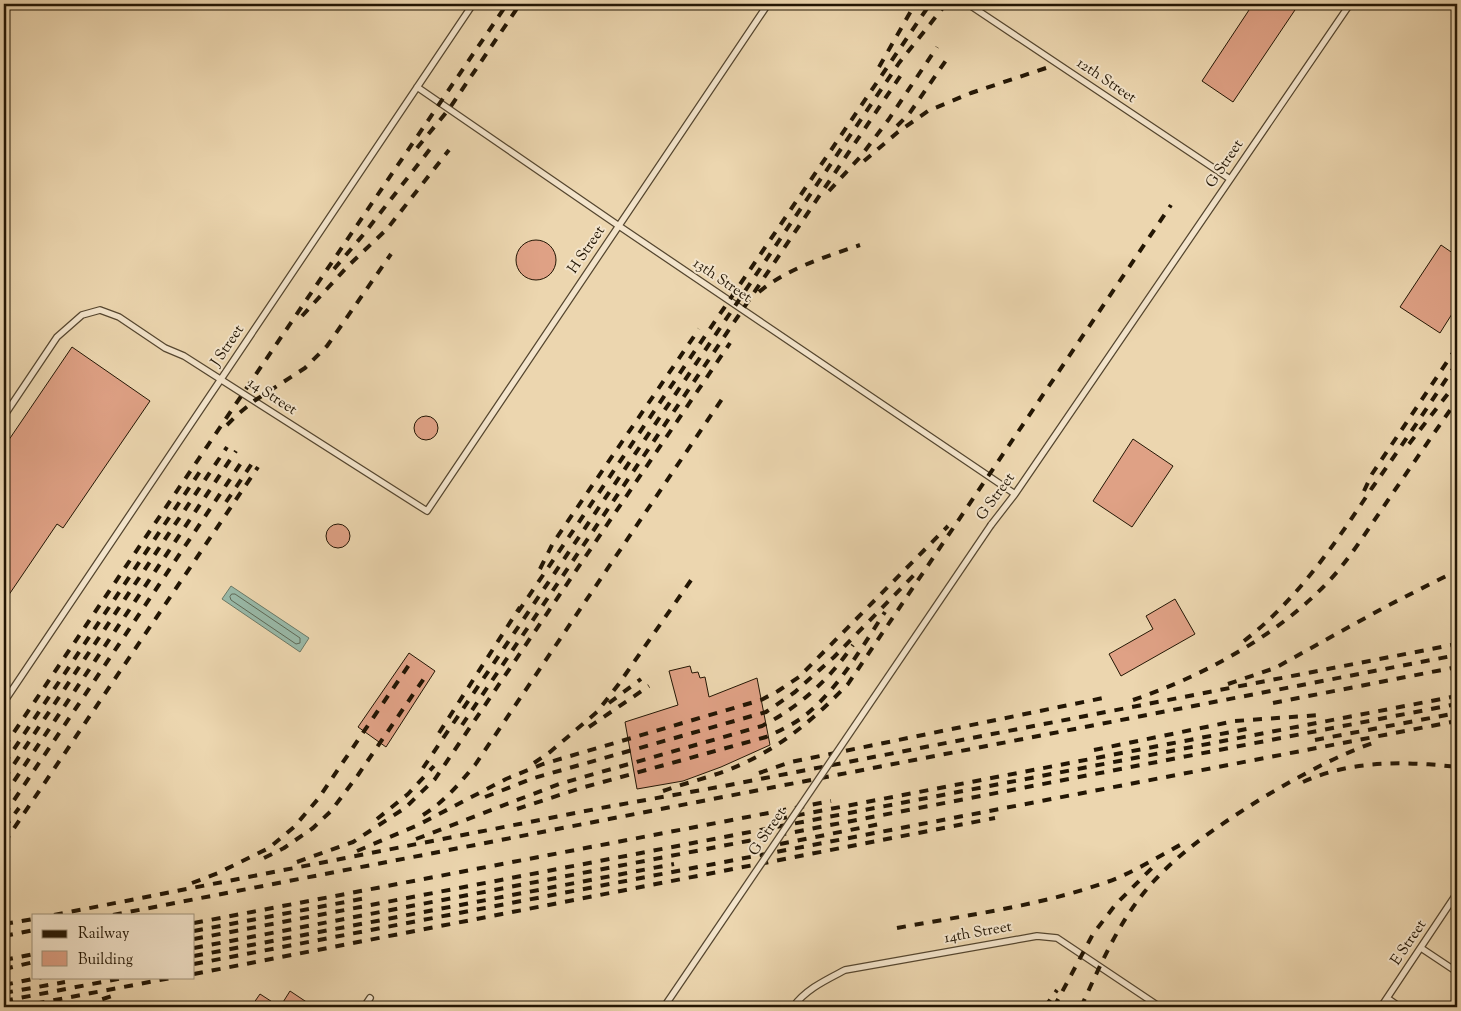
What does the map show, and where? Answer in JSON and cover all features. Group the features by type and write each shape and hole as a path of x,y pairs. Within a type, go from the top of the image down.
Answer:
{"lane":[{"name":"J Street","path":"4,702 473,4"},
{"name":"H Street","path":"427,511 768,4"},
{"name":"12th Street","path":"968,4 1230,180"},
{"name":"G Street","path":"664,1007 991,525 1015,494 1350,4"},
{"name":"13th Street","path":"417,86 619,226 1015,494"},
{"name":"14 Street","path":"4,416 57,337 82,315 100,310 119,317 165,348 184,356 427,511"},
{"name":"E Street","path":"1382,1007 1457,893"},
{"name":"14th Street","path":"793,1007 799,999 820,983 845,970 1037,936 1057,938 1160,1007"},
{"path":"1421,948 1457,972"},
{"path":"364,1007 370,998"},
{"path":"1387,998 1400,1007"}],"water":[{"path":"231,586 309,638 300,652 222,599"}],"building":[{"path":"1253,4 1299,4 1233,102 1202,81"},
{"path":"536,240 550,246 556,260 550,274 536,280 522,274 516,260 522,246"},
{"path":"1441,245 1457,256 1457,306 1440,333 1400,307"},
{"path":"72,347 150,401 63,528 57,524 4,602 4,447"},
{"path":"426,416 435,419 438,428 435,437 426,440 417,437 414,428 417,419"},
{"path":"1133,439 1173,466 1132,527 1093,501"},
{"path":"338,524 347,527 350,536 347,545 338,548 329,545 326,536 329,527"},
{"path":"1175,599 1195,634 1121,676 1109,654 1153,629 1146,616"},
{"path":"409,653 435,671 386,747 358,727"},
{"path":"690,666 692,673 698,672 700,678 705,677 709,697 757,678 770,745 721,767 683,781 637,789 625,722 678,705 669,671"},
{"path":"290,991 314,1007 280,1007"},
{"path":"260,994 280,1007 251,1007"}],"railway":[{"path":"4,747 507,4"},
{"path":"417,148 449,109 520,4"},
{"path":"879,67 915,4"},
{"path":"518,612 930,4"},
{"path":"423,768 899,63 946,4"},
{"path":"829,191 861,156 889,119 937,47"},
{"path":"897,126 909,114 949,56"},
{"path":"864,161 898,132 928,111 971,93 1052,66"},
{"path":"462,725 903,72"},
{"path":"334,269 434,144"},
{"path":"302,316 348,266 387,229 449,150"},
{"path":"663,791 731,769 771,749 798,730 848,684 1171,205"},
{"path":"759,292 794,270 860,245"},
{"path":"227,425 254,401 305,368 327,346 391,254"},
{"path":"540,569 553,543 699,329"},
{"path":"297,862 353,842 405,808 435,779 730,343"},
{"path":"1364,491 1372,474 1457,347"},
{"path":"1244,641 1281,608 1314,570 1344,530 1457,363"},
{"path":"1409,444 1457,382"},
{"path":"423,815 457,786 475,765 724,396"},
{"path":"1133,700 1186,679 1238,652 1286,620 1308,602 1349,557 1455,403"},
{"path":"4,779 227,447"},
{"path":"4,796 236,451"},
{"path":"4,815 245,457"},
{"path":"226,502 253,462"},
{"path":"4,843 258,467"},
{"path":"4,764 201,470"},
{"path":"357,851 418,825 506,779 543,764 761,700 778,691 799,677 948,526"},
{"path":"485,797 534,778 766,712 795,692 834,657 917,572"},
{"path":"1228,684 1275,668 1385,607 1454,572"},
{"path":"534,763 550,752 597,712 696,573"},
{"path":"439,733 520,607"},
{"path":"517,809 581,788 766,737 785,728 803,717 827,695 858,654 885,612"},
{"path":"59,914 1457,644"},
{"path":"416,839 559,784 762,726 812,692 834,670 853,645"},
{"path":"118,914 1457,655"},
{"path":"192,883 218,873 269,848 294,827 318,799 411,662"},
{"path":"1273,703 1457,667"},
{"path":"264,858 284,848 313,828 331,811 427,674"},
{"path":"609,703 641,679"},
{"path":"589,727 649,686"},
{"path":"195,939 1457,696"},
{"path":"759,773 791,762 1108,697"},
{"path":"195,948 1457,704"},
{"path":"1315,740 1457,713"},
{"path":"1094,750 1235,721 1321,715"},
{"path":"195,964 1457,721"},
{"path":"778,819 1252,728"},
{"path":"1081,1007 1121,926 1141,896 1178,858 1219,826 1264,797 1333,760 1376,742"},
{"path":"1303,782 1340,770 1378,764 1398,763 1457,767"},
{"path":"377,819 408,794 434,766"},
{"path":"195,923 831,801"},
{"path":"4,828 19,808"},
{"path":"195,974 995,818"},
{"path":"780,844 885,823"},
{"path":"897,928 1029,904 1081,890 1126,874 1182,844"},
{"path":"1054,1007 1093,934 1116,904 1158,862"},
{"path":"195,956 674,864"},
{"path":"195,931 366,898"},
{"path":"4,924 32,919"},
{"path":"4,936 32,930"},
{"path":"4,960 32,954"},
{"path":"4,969 32,962"},
{"path":"4,985 37,978"},
{"path":"4,1001 123,978"},
{"path":"18,1007 171,978"},
{"path":"4,993 65,982"},
{"path":"1045,1007 1057,990"},
{"path":"86,1007 118,994"}]}
